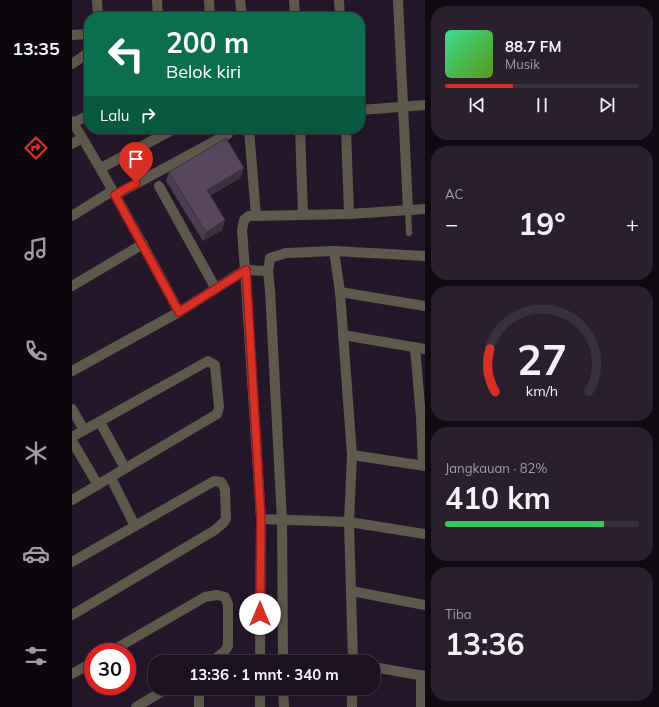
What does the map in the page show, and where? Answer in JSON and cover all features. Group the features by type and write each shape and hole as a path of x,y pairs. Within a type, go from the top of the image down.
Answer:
{"street":[{"path":"97,0 98,12"},
{"path":"157,0 158,12"},
{"path":"209,0 210,12"},
{"path":"240,0 241,12"},
{"path":"294,0 295,12"},
{"path":"339,0 340,12"},
{"path":"398,0 408,210"},
{"path":"72,35 84,34"},
{"path":"72,64 84,56"},
{"path":"365,110 425,105"},
{"path":"84,117 72,122 101,168 113,193 179,312"},
{"path":"101,168 165,134"},
{"path":"72,216 113,193 228,134"},
{"path":"249,134 256,216"},
{"path":"300,134 304,214"},
{"path":"346,134 349,214"},
{"path":"72,144 82,138"},
{"path":"159,186 216,288"},
{"path":"260,655 261,519 246,270 242,230 244,220 249,216 349,214 425,209"},
{"path":"72,286 142,244"},
{"path":"334,251 340,292 352,455 349,522 353,655"},
{"path":"283,655 282,520 268,271 270,258 286,252 334,251 425,256"},
{"path":"72,371 179,312 246,270 268,271"},
{"path":"340,292 425,306"},
{"path":"343,334 420,348 424,466 352,455"},
{"path":"72,437 208,361 215,365 219,407 217,414 72,500"},
{"path":"72,409 84,430"},
{"path":"100,422 126,468"},
{"path":"72,441 98,485"},
{"path":"111,478 135,526"},
{"path":"72,562 214,481 221,482 225,489 226,519 215,530 72,615"},
{"path":"261,519 349,522 425,534"},
{"path":"351,591 425,605"},
{"path":"126,643 205,597 217,595 225,597 228,604 228,646 220,655"},
{"path":"72,674 84,667"},
{"path":"380,669 423,675 421,707"},
{"path":"136,707 156,695"},
{"path":"199,695 199,707"},
{"path":"260,695 260,707"},
{"path":"283,695 284,707"},
{"path":"352,695 352,707"}],"lane":[{"path":"408,210 409,233"}],"building":[{"path":"226,138 244,168 207,190 225,220 206,232 169,172"}],"route":[{"path":"136,183 115,195 179,312 246,270 261,519 260,614"}]}
